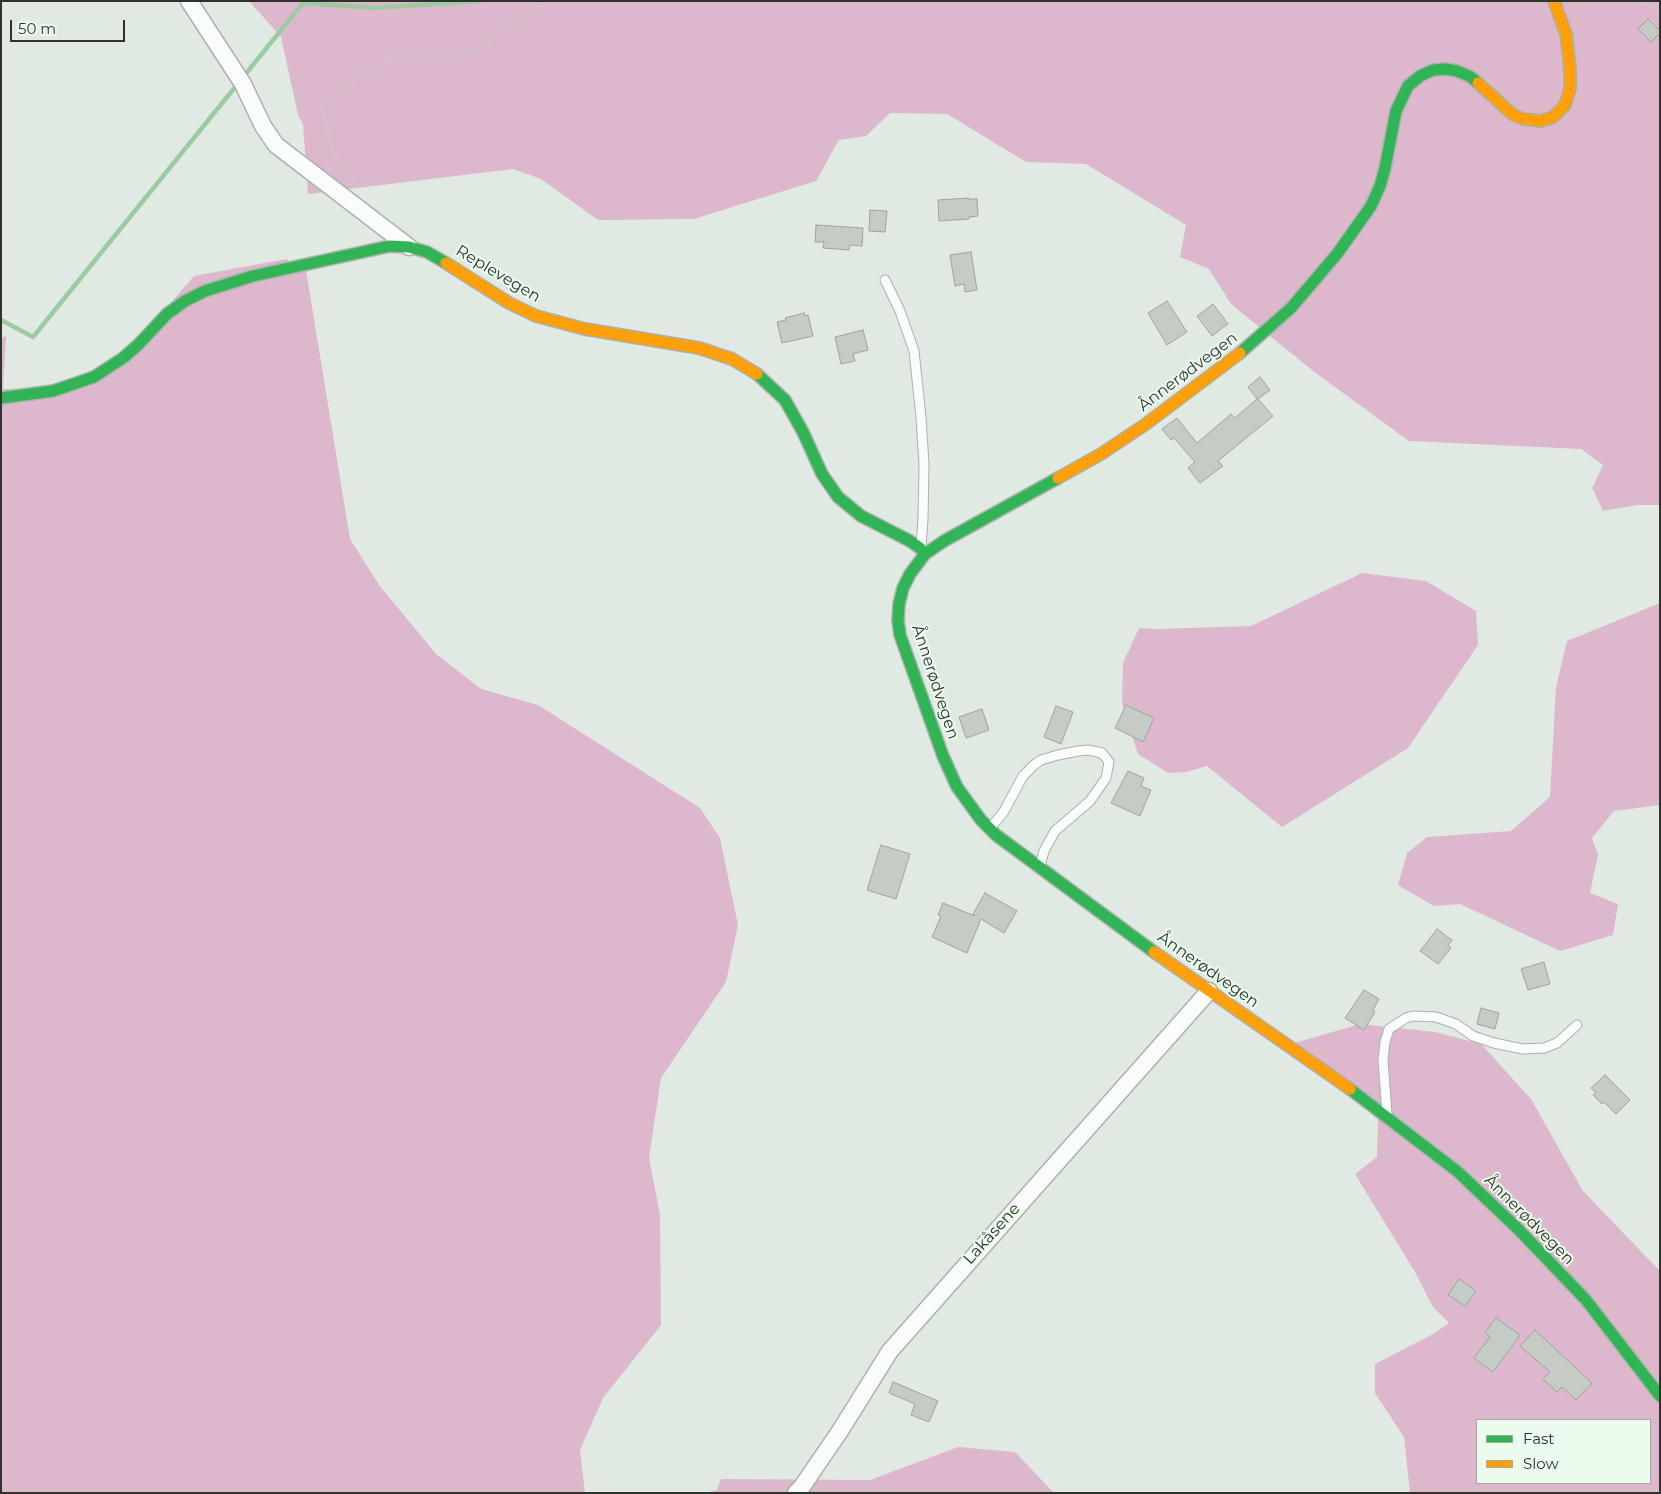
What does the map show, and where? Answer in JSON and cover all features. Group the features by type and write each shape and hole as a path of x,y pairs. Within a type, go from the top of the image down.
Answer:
{"main road":[{"name":"Ånnerødvegen","path":"1554,1 1566,34 1570,68 1570,89 1565,105 1553,117 1541,121 1523,119 1512,114 1471,77 1457,72 1445,69 1433,70 1420,76 1408,86 1396,111 1385,168 1380,186 1371,206 1337,254 1291,308 1232,360 1146,424 1101,454 923,551 903,588 899,604 900,635 929,720 957,787 981,820 1123,931 1345,1085 1458,1172 1519,1230 1586,1300 1659,1393"},
{"name":"Replevegen","path":"1,398 53,391 94,377 124,358 167,314 205,290 253,276 390,246 408,247 437,257 510,303 536,316 586,329 699,348 732,359 752,370 771,385 788,405 803,432 822,474 838,497 861,516 910,541 923,551"}],"street":[{"path":"189,1 243,84 263,126 276,145 408,247"},
{"name":"Lakåsene","path":"796,1493 840,1431 890,1351 1209,991"}],"lane":[{"path":"884,280 900,311 914,351 922,417 924,464 923,551"},
{"path":"990,828 1003,813 1023,776 1041,760 1078,751 1088,750 1102,753 1108,762 1106,778 1090,801 1055,831 1044,851 1040,867"},
{"path":"1387,1118 1383,1060 1384,1042 1389,1029 1406,1018 1414,1016 1436,1017 1456,1024 1473,1036 1494,1043 1522,1048 1544,1048 1558,1043 1577,1025"}],"path":[{"path":"360,191 332,151 322,104 378,63 479,48 529,15 542,1"},
{"path":"1640,1 1660,12"}],"shaded area":[{"path":"249,1 1660,1 1660,505 1637,505 1603,511 1592,488 1603,465 1581,449 1409,441 1313,371 1231,304 1209,269 1180,257 1186,225 1086,164 1026,162 947,114 890,113 866,136 839,140 816,181 694,219 598,220 541,179 513,169 308,194 303,124 298,115 281,37"},
{"path":"286,259 306,270 350,539 379,585 436,654 481,689 538,705 700,808 720,838 738,925 726,982 661,1078 649,1158 660,1215 661,1325 603,1398 580,1450 585,1493 1,1493 1,338 6,336 3,389 58,390 134,345 194,276"},
{"path":"1362,573 1426,581 1476,611 1478,645 1408,748 1282,827 1207,766 1186,772 1168,773 1138,754 1122,704 1123,663 1139,628 1251,626"},
{"path":"1660,603 1660,805 1614,811 1592,838 1598,855 1590,893 1618,904 1613,935 1560,951 1460,904 1434,906 1398,885 1407,853 1427,837 1511,831 1550,797 1556,687 1567,641"},
{"path":"1360,1024 1435,1032 1481,1044 1531,1099 1583,1191 1660,1271 1660,1493 1410,1493 1404,1437 1375,1393 1375,1364 1433,1334 1449,1323 1433,1307 1415,1272 1355,1174 1377,1157 1378,1116 1291,1044"},
{"path":"958,1447 1015,1452 1054,1493 706,1493 717,1490 721,1479 870,1480"}],"building":[{"path":"1648,19 1660,31 1651,42 1638,29"},
{"path":"977,199 978,216 969,217 969,219 939,221 938,200"},
{"path":"870,210 887,211 885,232 869,231"},
{"path":"816,225 863,228 862,246 850,245 849,250 823,248 824,242 815,242"},
{"path":"971,252 977,290 965,292 964,284 955,286 950,255"},
{"path":"1167,301 1187,332 1167,345 1148,313"},
{"path":"1213,304 1228,324 1212,336 1197,316"},
{"path":"804,313 805,316 808,315 813,336 782,343 777,322"},
{"path":"863,330 868,350 853,354 855,361 841,364 835,337"},
{"path":"1260,377 1270,390 1258,399 1273,416 1218,461 1223,466 1200,483 1188,468 1195,462 1174,438 1171,440 1162,429 1177,418 1197,443 1231,414 1235,418 1257,399 1248,387"},
{"path":"1126,705 1154,718 1143,742 1115,728"},
{"path":"1056,706 1073,712 1061,744 1044,737"},
{"path":"982,709 989,730 966,738 959,717"},
{"path":"1128,771 1144,778 1141,786 1151,790 1140,816 1111,803"},
{"path":"881,845 910,854 896,899 867,890"},
{"path":"985,893 1017,911 1004,933 981,919 967,953 932,937 941,916 938,915 943,903 975,916 973,914"},
{"path":"1437,929 1452,940 1448,946 1451,948 1438,964 1420,951"},
{"path":"1544,962 1550,984 1528,990 1521,969"},
{"path":"1364,990 1379,999 1373,1010 1375,1012 1364,1030 1345,1018"},
{"path":"1481,1008 1499,1013 1495,1029 1477,1024"},
{"path":"1605,1075 1630,1100 1616,1114 1604,1102 1602,1104 1593,1095 1596,1093 1591,1088"},
{"path":"1459,1279 1476,1291 1465,1306 1448,1295"},
{"path":"1496,1318 1520,1335 1493,1372 1474,1358 1490,1337 1485,1333"},
{"path":"1535,1330 1592,1383 1576,1400 1562,1387 1557,1392 1543,1379 1550,1372 1520,1346"},
{"path":"893,1382 938,1401 929,1422 911,1415 915,1404 889,1393"}],"waterway":[{"path":"1,320 33,337 303,3 375,8 480,1"}],"traffic: fast":[{"path":"1240,353 1291,308 1337,254 1371,206 1380,186 1385,168 1396,111 1408,86 1420,76 1433,70 1445,69 1457,71 1471,77 1478,83"},
{"path":"1,398 53,391 94,377 123,358 167,314 185,301 205,291 253,276 390,246 409,247 427,252 446,263"},
{"path":"757,374 785,400 803,432 822,474 838,497 861,516 910,541 925,554"},
{"path":"1058,478 944,541 925,554 910,574 903,588 899,604 898,620 900,635 943,756 957,787 981,820 996,835 1154,952"},
{"path":"1350,1089 1458,1172 1519,1230 1586,1300 1660,1396"}],"traffic: slow":[{"path":"1478,83 1512,114 1523,119 1541,121 1553,117 1565,105 1570,89 1570,68 1566,34 1554,1"},
{"path":"446,263 509,303 536,316 585,329 699,348 732,359 757,374"},
{"path":"1058,478 1101,454 1146,424 1240,353"},
{"path":"1154,952 1350,1089"}]}
